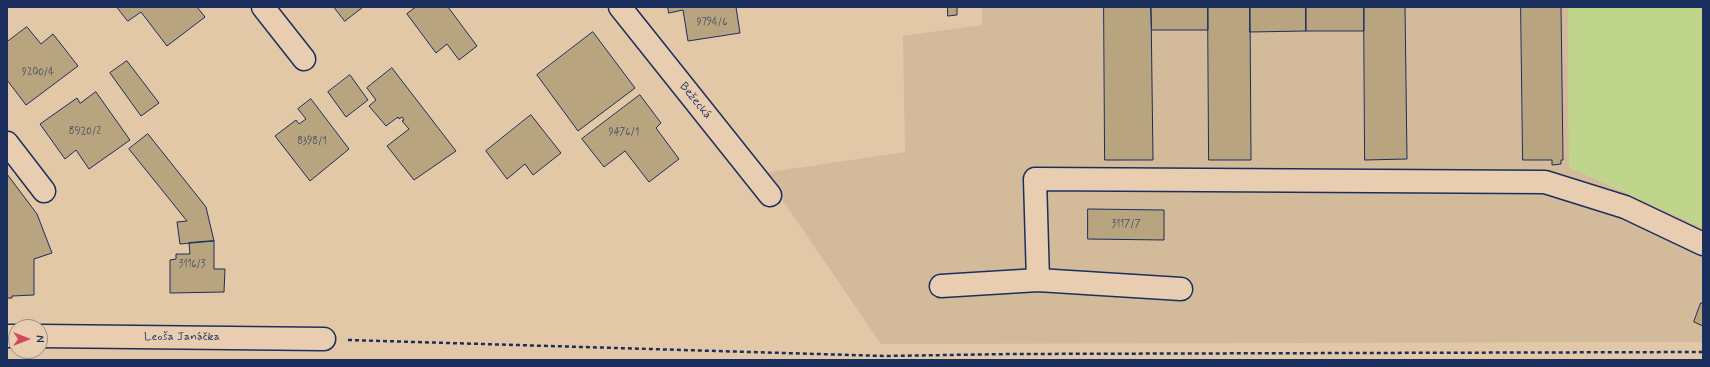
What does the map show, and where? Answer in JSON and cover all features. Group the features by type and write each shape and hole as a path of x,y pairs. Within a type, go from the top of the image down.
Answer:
{"street":[{"path":"263,7 304,59"},
{"name":"Bežecká","path":"620,7 770,195"},
{"path":"7,143 44,191"},
{"path":"1038,280 1035,180 1545,182 1625,207 1703,244"},
{"path":"941,286 1038,280 1181,289"},
{"name":"Leoša Janáčka","path":"48,336 324,339"}],"path":[{"path":"324,339 885,356 1012,354 1703,352"}],"shaded area":[{"path":"982,7 1568,7 1569,167 1703,228 1703,342 881,344 764,173 905,152 903,36 982,25"}],"green space":[{"path":"1568,7 1703,7 1703,228 1569,167"}],"building":[{"path":"117,7 197,7 205,17 167,46 141,12 128,21"},
{"path":"334,7 363,7 345,21"},
{"path":"416,7 448,7 477,46 459,60 447,44 436,53 407,14"},
{"path":"668,7 736,7 740,33 688,41 683,10 669,13"},
{"path":"948,7 957,7 957,15 948,16"},
{"path":"1104,7 1151,7 1153,160 1105,160"},
{"path":"1151,7 1208,7 1208,30 1152,30"},
{"path":"1208,7 1250,7 1251,160 1209,160"},
{"path":"1250,7 1306,7 1306,31 1250,32"},
{"path":"1306,7 1364,7 1364,31 1306,31"},
{"path":"1364,7 1405,7 1407,159 1365,160"},
{"path":"1521,7 1561,7 1563,160 1561,160 1561,164 1552,165 1552,160 1523,160"},
{"path":"27,27 41,44 53,34 78,66 26,105 7,80 7,42"},
{"path":"593,32 635,88 578,131 537,75"},
{"path":"127,61 159,103 141,116 110,73"},
{"path":"392,68 456,151 414,180 387,146 409,129 402,121 404,120 402,117 399,119 398,117 386,126 369,106 376,100 367,88"},
{"path":"350,75 368,100 346,117 328,92"},
{"path":"96,92 130,140 89,169 76,150 65,159 40,124 77,98 80,103"},
{"path":"640,95 661,123 656,128 679,159 649,182 625,151 604,167 582,139"},
{"path":"311,99 349,149 310,181 275,136 296,120 299,124 306,119 298,109"},
{"path":"531,115 561,153 533,175 525,164 507,179 486,151"},
{"path":"148,134 206,207 214,241 180,244 177,222 187,221 129,149"},
{"path":"7,174 37,214 52,253 34,259 34,295 12,296 12,298 7,298"},
{"path":"1088,209 1164,210 1164,240 1088,239"},
{"path":"214,241 214,269 225,269 224,292 170,293 170,260 176,259 176,254 190,254 189,243"},
{"path":"1701,303 1703,304 1703,326 1694,322"}]}
